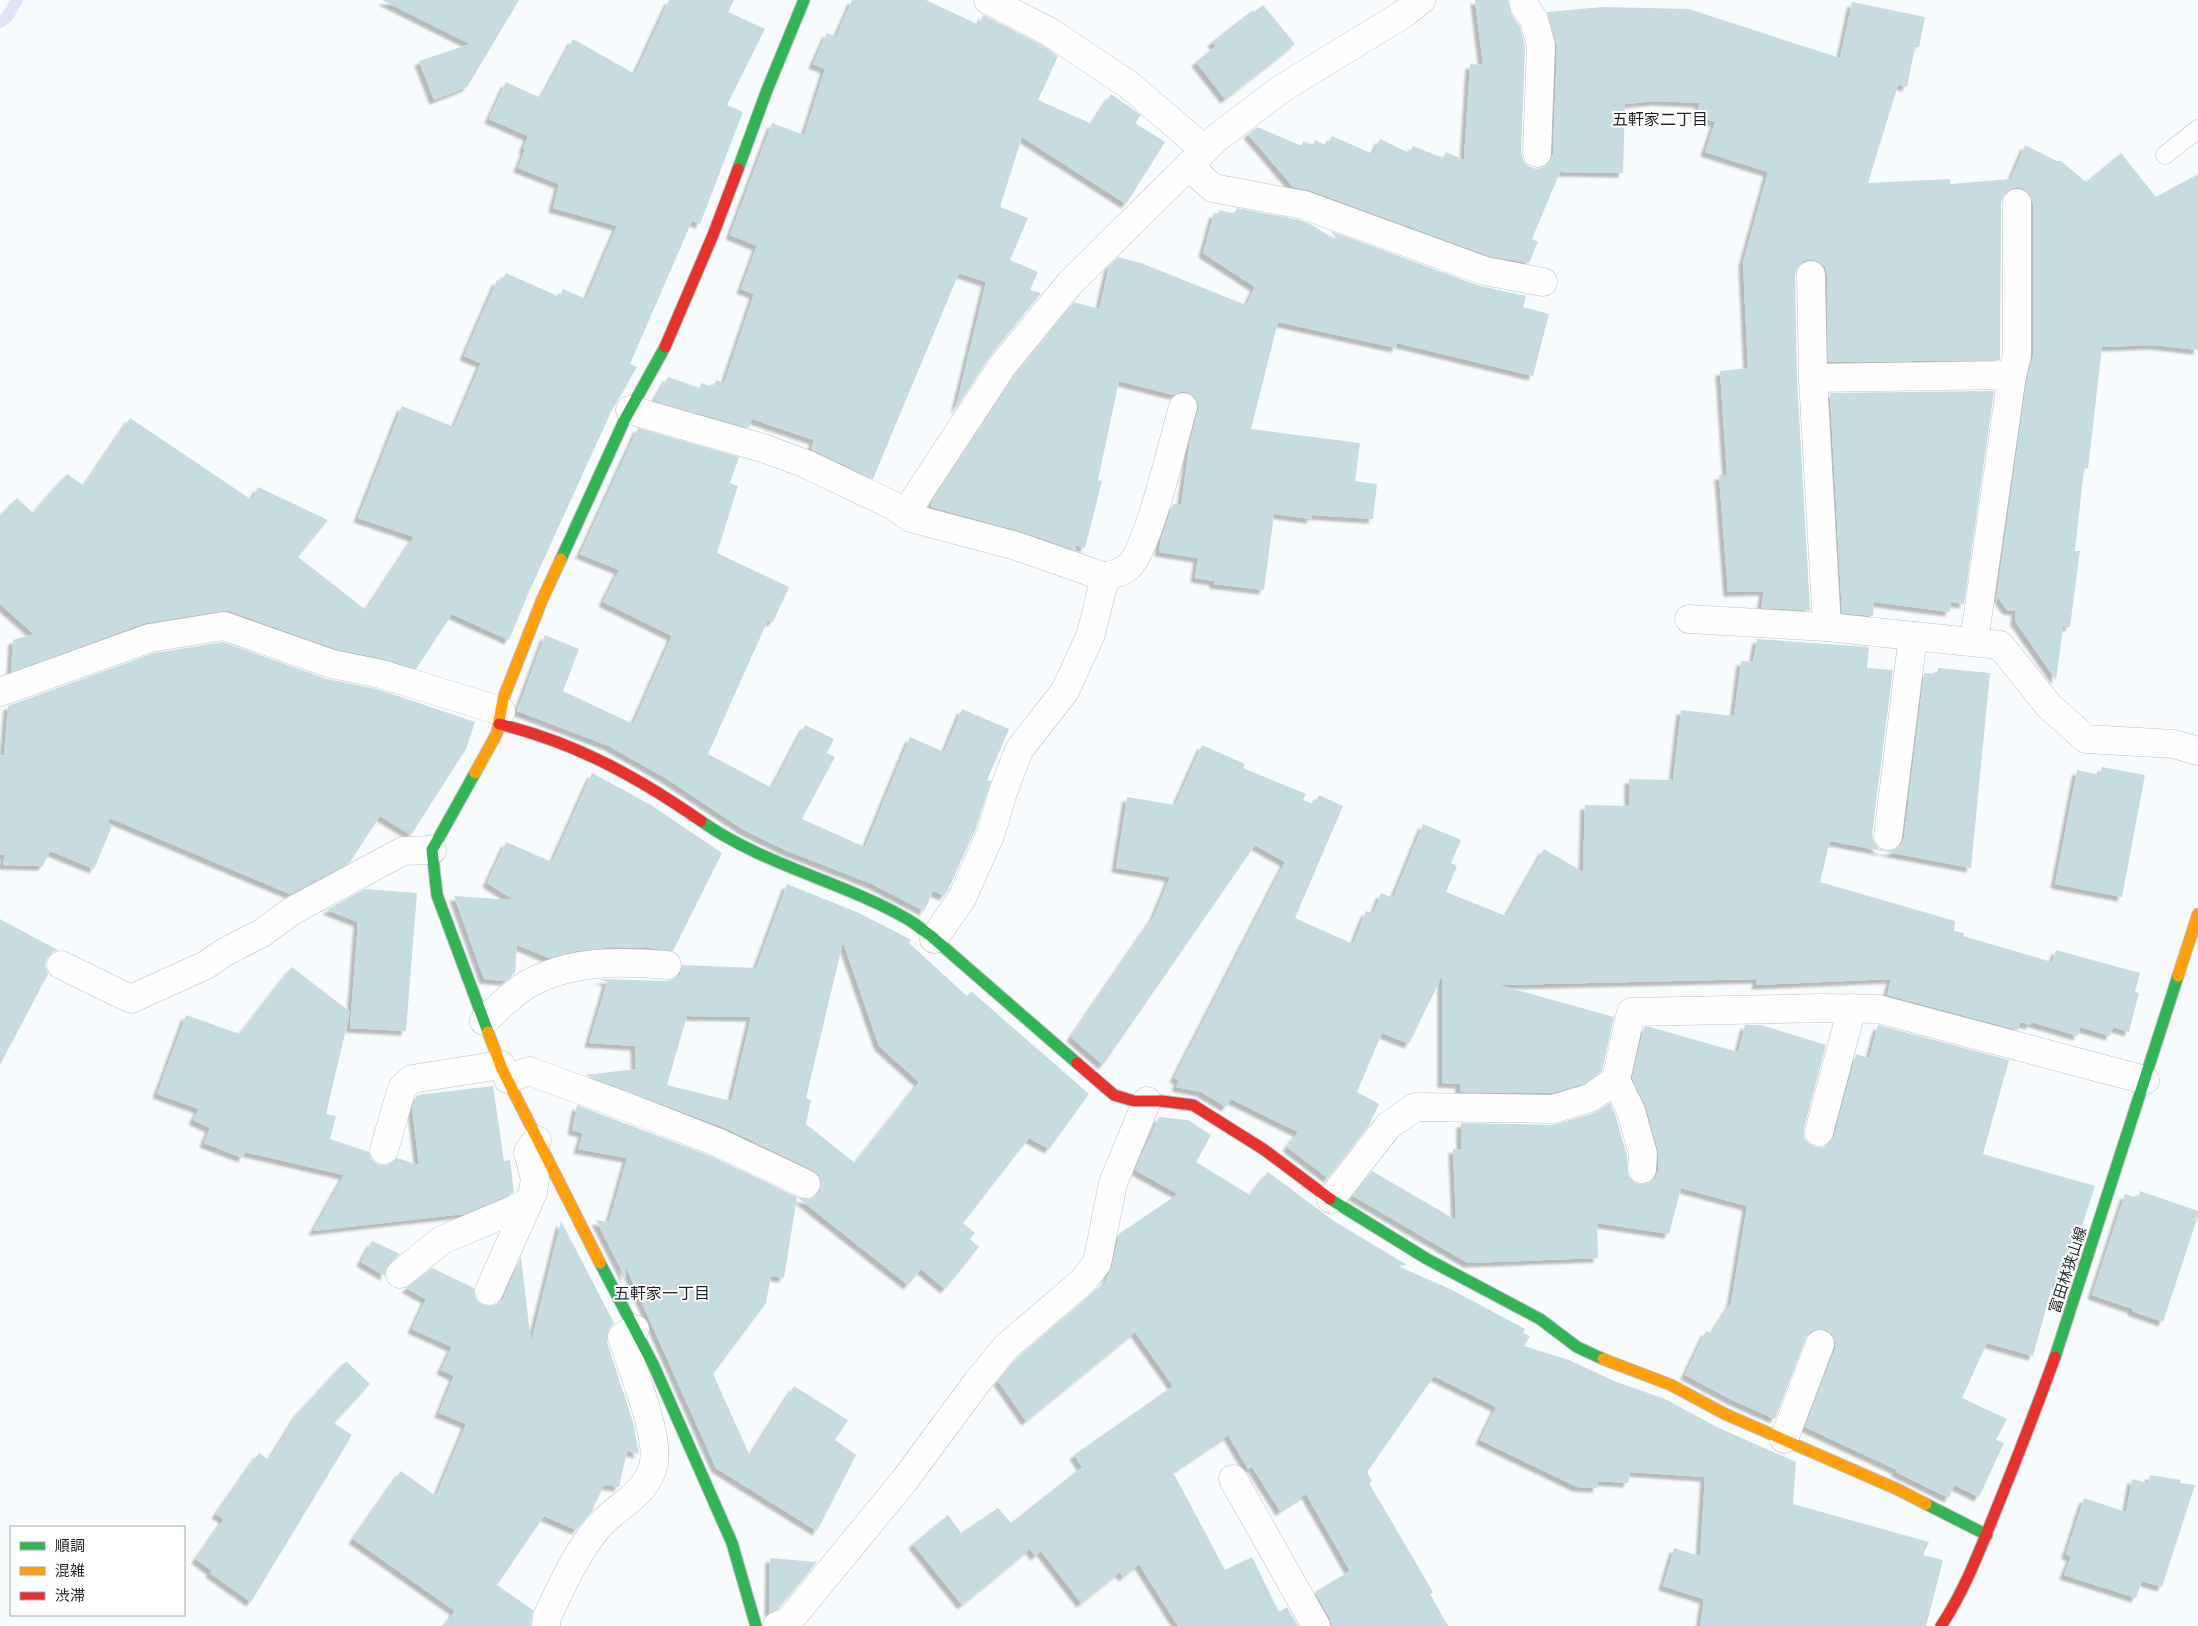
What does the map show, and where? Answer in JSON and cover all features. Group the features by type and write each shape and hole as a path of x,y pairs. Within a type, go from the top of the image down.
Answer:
{"street":[{"path":"756,1626 732,1543 694,1453 635,1330 504,1072 454,944 438,895 432,850 497,733 503,699 542,600 630,410 660,361 713,235 757,120 763,97 804,0"},
{"path":"988,0 1050,32 1130,85 1197,158 1213,188 1304,205 1485,271 1543,282"},
{"path":"905,514 1003,365 1070,283 1218,137 1280,89 1404,13 1421,0"},
{"path":"1524,0 1524,5 1534,20 1541,45 1538,153"},
{"path":"1974,642 2012,375 2017,356 2018,203"},
{"path":"1811,275 1813,378 1827,627"},
{"path":"1813,378 2012,375"},
{"path":"630,410 766,449 806,464 894,506 911,518 1016,546 1106,577 1127,568 1137,556 1149,527 1183,407"},
{"path":"934,939 962,898 991,833 1003,792 1020,750 1066,691 1091,634 1106,577"},
{"path":"1688,619 1827,627 2000,645 2049,706 2086,739 2174,744 2198,750"},
{"path":"0,692 150,638 224,626 332,664 381,674 500,718 568,746 633,777 738,844 786,868 846,891 907,919 934,939 1114,1095 1134,1101 1146,1100 1193,1106 1264,1149 1331,1199 1427,1259 1540,1319 1577,1347 1619,1366 1671,1385 1725,1414 1899,1490 1986,1535"},
{"path":"1888,836 1913,636"},
{"path":"61,966 131,999 206,965 225,952 262,933 292,910 403,851 432,850"},
{"name":"富田林狭山線","path":"1941,1626 1955,1605 2023,1445 2068,1320 2198,914"},
{"path":"484,1021 528,984 571,967 620,961 666,965"},
{"path":"1819,1132 1852,1008"},
{"path":"1642,1169 1643,1154 1631,1112 1616,1080 1631,1012 1878,1008 2145,1080"},
{"path":"384,1150 402,1088 412,1079 529,1071 719,1143 806,1184"},
{"path":"1331,1199 1388,1126 1415,1106 1553,1109 1590,1098 1616,1080"},
{"path":"777,1626 788,1621 904,1481 978,1381 1006,1347 1082,1282 1097,1263 1113,1183 1146,1100"},
{"path":"489,1291 533,1192 535,1179 528,1152 537,1140"},
{"path":"400,1274 442,1240 527,1204"},
{"path":"546,1626 547,1617 571,1565 599,1526 632,1499 650,1478 655,1461 653,1434 622,1337 635,1330"},
{"path":"1784,1439 1820,1344"},
{"path":"1233,1479 1316,1626"}],"lane":[{"path":"2165,155 2198,130"}],"building":[{"path":"382,0 519,0 467,87 434,100 419,61 470,44"},
{"path":"669,0 734,0 728,12 765,29 727,105 743,112 700,224 692,221 630,364 637,367 611,412 509,640 452,614 416,669 384,659 336,649 229,611 222,611 145,623 11,672 13,640 34,634 0,604 0,516 17,498 33,513 67,474 84,486 130,418 252,500 258,487 328,520 298,557 366,610 414,537 358,518 402,406 454,427 481,363 464,356 497,280 501,282 506,273 560,297 563,289 586,299 617,226 553,208 559,184 518,168 528,136 489,119 506,82 541,98 573,39 635,74"},
{"path":"852,0 926,0 979,25 983,15 1042,45 1058,56 1038,100 1092,124 1111,94 1141,115 1135,123 1165,142 1126,204 1022,137 1000,207 1028,218 1010,260 1038,272 1030,290 1041,293 991,355 955,410 986,282 959,273 873,479 811,449 814,440 752,419 749,428 654,401 668,377 700,388 701,383 713,387 716,380 724,383 754,294 741,289 757,246 730,235 772,123 804,135 825,69 813,64 827,33 836,37"},
{"path":"1475,0 1508,0 1511,13 1520,27 1525,47 1521,153 1523,160 1528,166 1536,169 1545,167 1553,154 1557,46 1547,12 1602,7 1689,9 1840,58 1852,2 1925,17 1919,47 1915,47 1907,87 1898,85 1868,183 1950,179 1950,184 2011,179 2025,145 2057,161 2061,161 2086,182 2121,153 2156,197 2198,174 2198,350 2153,345 2102,347 2088,469 2084,468 2075,551 2080,551 2070,627 2063,627 2056,680 2015,621 2016,611 2007,610 1997,596 1995,608 2027,378 2033,356 2033,203 2030,195 2024,189 2017,187 2010,189 2004,195 2001,203 2000,360 1828,362 1827,275 1825,267 1811,259 1803,261 1798,267 1795,275 1797,378 1810,610 1761,608 1764,591 1728,592 1719,475 1727,475 1720,371 1748,368 1743,262 1768,172 1705,152 1715,122 1696,116 1700,103 1656,101 1625,104 1623,173 1560,172 1532,239 1538,242 1529,263 1489,256 1309,190 1293,187 1248,134 1257,127 1302,146 1303,141 1313,145 1315,140 1327,146 1332,136 1373,154 1380,139 1409,153 1413,146 1443,158 1446,152 1464,160 1470,64 1483,65"},
{"path":"1263,5 1295,44 1225,99 1196,62 1216,46 1212,42 1253,10 1254,12"},
{"path":"1237,208 1300,220 1312,225 1340,243 1331,231 1480,286 1526,296 1523,307 1549,314 1533,376 1397,343 1396,348 1278,322 1251,429 1360,443 1355,481 1377,484 1373,519 1312,515 1311,519 1274,514 1264,590 1214,584 1214,581 1195,578 1198,558 1159,552 1161,539 1173,504 1181,505 1190,441 1198,411 1198,404 1194,396 1187,392 1180,392 1174,395 1119,381 1098,480 1102,481 1085,548 1076,545 1075,550 1020,531 931,507 933,500 1016,374 1074,302 1099,309 1109,266 1118,257 1141,263 1246,305 1255,287 1203,253 1214,213 1218,214 1219,210 1234,214"},
{"path":"1994,391 1964,604 1951,602 1950,612 1874,602 1873,616 1842,613 1830,393"},
{"path":"638,428 739,457 730,483 738,486 717,553 789,587 773,622 768,620 708,754 772,788 805,725 834,739 827,753 835,757 802,819 865,847 910,737 944,752 962,709 1009,729 987,780 991,781 976,828 948,890 944,896 933,891 924,911 872,884 785,850 744,830 667,779 609,746 517,711 545,635 579,649 563,691 633,724 672,636 603,602 619,570 580,554"},
{"path":"1757,639 1869,647 1867,668 1893,670 1872,834 1874,842 1879,849 1886,851 1894,850 1901,845 1904,838 1924,673 1938,674 1938,668 1990,673 1971,868 1830,841 1820,882 1955,921 1954,931 1964,933 1963,936 2052,962 2056,950 2140,973 2135,992 2139,993 2129,1032 2113,1027 2110,1036 2080,1027 2078,1036 2031,1022 2031,1025 2020,1022 2018,1030 1887,995 1891,979 1756,985 1757,979 1499,985 1614,1017 1602,1071 1583,1084 1551,1093 1460,1092 1460,1084 1442,1083 1442,976 1409,1044 1382,1033 1357,1092 1379,1104 1369,1125 1328,1178 1287,1147 1298,1132 1231,1099 1226,1107 1201,1092 1176,1087 1179,1080 1174,1078 1285,862 1255,845 1103,1065 1071,1037 1154,916 1170,877 1116,868 1127,797 1175,805 1202,745 1245,764 1243,768 1306,794 1303,800 1314,804 1319,795 1343,806 1295,918 1353,944 1366,911 1373,914 1381,893 1393,898 1423,824 1461,840 1451,863 1457,866 1446,892 1506,916 1544,849 1583,872 1585,805 1629,806 1629,779 1673,780 1681,710 1734,716 1741,661 1753,662"},
{"path":"223,642 327,679 377,689 475,722 466,749 411,835 380,816 350,862 290,894 110,818 107,823 112,826 94,869 50,851 43,866 3,865 5,855 0,854 0,755 4,755 8,706 154,653"},
{"path":"2102,767 2145,775 2122,897 2055,884 2077,770 2100,775"},
{"path":"592,773 651,805 722,853 673,951 613,947 576,951 549,958 517,945 515,973 505,981 484,979 454,896 514,900 487,883 506,842 552,862"},
{"path":"787,884 859,913 911,940 909,943 967,996 971,991 1089,1094 1049,1149 1029,1138 963,1223 975,1233 970,1239 979,1247 945,1289 921,1269 908,1285 797,1197 808,1199 815,1197 820,1191 821,1182 819,1175 813,1170 725,1128 585,1075 636,1069 635,1046 589,1043 607,982 600,979 666,981 680,974 682,965 756,968","holes":["843,942 879,1046 919,1082 855,1163 806,1124 811,1100 806,1098","687,1016 751,1017 731,1101 667,1085"]},
{"path":"365,889 417,893 406,1031 350,1028 358,922 327,910"},
{"path":"0,919 58,950 52,952 47,958 45,966 48,974 0,1065"},
{"path":"292,967 350,1012 326,1114 336,1116 330,1139 369,1152 372,1160 379,1165 388,1165 397,1158 419,1165 412,1108 416,1097 418,1095 493,1086 504,1161 510,1160 514,1193 464,1214 313,1231 344,1175 245,1152 243,1158 204,1143 210,1128 193,1120 199,1109 157,1094 186,1015 240,1034"},
{"path":"1745,1025 1761,1025 1826,1045 1804,1128 1804,1137 1808,1143 1815,1147 1824,1147 1830,1143 1834,1136 1856,1054 1869,1058 1878,1025 2009,1060 1983,1154 2095,1186 2063,1286 2053,1283 2033,1356 1987,1343 1962,1398 2007,1419 1996,1440 2004,1443 1979,1497 1954,1485 1949,1498 1896,1472 1897,1470 1805,1427 1835,1349 1832,1335 1826,1330 1817,1329 1810,1332 1806,1338 1775,1419 1732,1400 1685,1375 1706,1331 1712,1333 1731,1303 1747,1206 1681,1188 1669,1234 1597,1223 1598,1258 1468,1263 1353,1196 1372,1171 1456,1220 1453,1149 1461,1149 1461,1123 1553,1125 1595,1113 1610,1103 1627,1156 1628,1175 1634,1182 1640,1184 1648,1183 1655,1178 1658,1171 1658,1150 1646,1107 1632,1078 1644,1027 1650,1027 1738,1052"},
{"path":"577,1105 713,1157 797,1197 784,1278 771,1276 766,1303 713,1374 750,1456 794,1386 848,1420 835,1440 856,1455 817,1531 716,1468 625,1265 626,1279 596,1220 609,1222 627,1158 578,1149 583,1133 572,1130"},
{"path":"1159,1117 1188,1120 1211,1135 1196,1162 1250,1195 1268,1172 1334,1221 1407,1265 1398,1266 1450,1289 1525,1329 1523,1333 1530,1336 1524,1346 1569,1360 1614,1381 1665,1399 1719,1428 1796,1462 1793,1504 1929,1542 1923,1555 1943,1560 1926,1626 1700,1626 1704,1599 1663,1586 1674,1548 1700,1556 1705,1477 1630,1472 1628,1483 1598,1481 1597,1488 1577,1487 1480,1440 1496,1407 1434,1376 1367,1472 1372,1481 1369,1483 1433,1592 1430,1594 1448,1626 1332,1626 1330,1618 1315,1592 1350,1571 1306,1494 1280,1511 1252,1467 1248,1469 1228,1435 1173,1472 1225,1570 1252,1557 1279,1612 1287,1607 1298,1626 1178,1626 1139,1564 1123,1577 1120,1572 1081,1603 1041,1551 1035,1556 1030,1549 962,1605 913,1544 948,1515 961,1533 998,1508 1011,1523 1082,1467 1074,1455 1173,1386 1135,1332 1026,1421 998,1381 1017,1358 1105,1282 1112,1266 1119,1234 1178,1194 1135,1170"},
{"path":"2140,1191 2198,1211 2198,1216 2163,1322 2092,1295 2125,1194 2138,1198"},
{"path":"561,1221 614,1323 609,1329 607,1342 633,1422 639,1454 627,1451 619,1487 604,1485 592,1511 576,1530 544,1516 497,1585 533,1610 531,1626 445,1626 455,1611 353,1539 401,1471 436,1496 466,1424 439,1413 454,1376 441,1370 452,1347 412,1329 426,1299 406,1288 432,1268 474,1288 477,1301 483,1305 491,1306 499,1303 503,1298 521,1257 531,1342"},
{"path":"372,1241 400,1254 386,1268 385,1276 361,1262"},
{"path":"346,1361 370,1384 334,1423 352,1435 251,1602 210,1573 212,1571 196,1559 224,1519 216,1514 259,1453 269,1460 298,1413"},
{"path":"2150,1475 2181,1480 2180,1483 2195,1485 2162,1587 2142,1581 2136,1598 2064,1575 2071,1557 2066,1554 2084,1498 2126,1512 2132,1479 2148,1483"},
{"path":"770,1558 817,1562 779,1608 769,1613"}],"waterway":[{"path":"0,22 7,17 17,0"}],"traffic: fast":[{"path":"738,169 767,90 804,0"},
{"path":"561,559 625,419 665,347"},
{"path":"475,773 432,850 437,895 488,1032"},
{"path":"701,821 751,850 857,894 909,920 931,936 1077,1063"},
{"path":"2055,1357 2178,976"},
{"path":"1330,1199 1427,1259 1540,1319 1577,1347 1603,1359"},
{"path":"600,1263 654,1366 732,1543 756,1626"},
{"path":"1926,1504 1987,1535"}],"traffic: slow":[{"path":"475,773 497,733 503,699 542,600 561,559"},
{"path":"2178,976 2198,914"},
{"path":"488,1032 502,1069 600,1263"},
{"path":"1603,1359 1671,1385 1725,1414 1899,1490 1926,1504"}],"traffic: jam":[{"path":"665,347 713,235 738,169"},
{"path":"499,724 580,751 629,776 701,821"},
{"path":"1077,1063 1114,1095 1134,1101 1161,1101 1193,1105 1263,1149 1330,1199"},
{"path":"1941,1626 1963,1588 1975,1561 2055,1357"}],"district":[{"name":"五軒家二丁目","path":"1660,119"},
{"name":"五軒家一丁目","path":"662,1293"}]}
